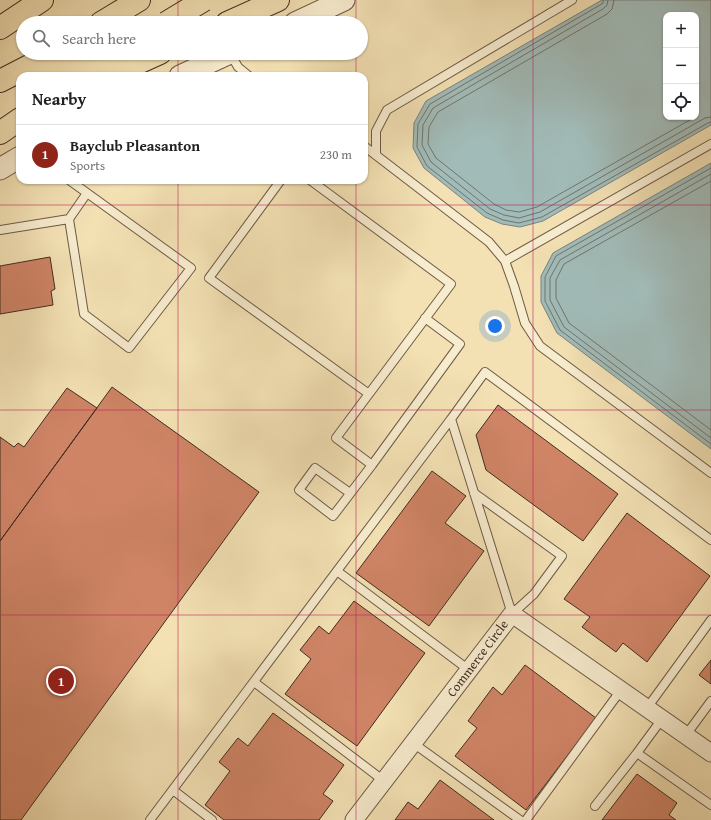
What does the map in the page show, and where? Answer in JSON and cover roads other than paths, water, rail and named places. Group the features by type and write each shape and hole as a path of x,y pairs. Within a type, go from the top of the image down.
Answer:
{"highway":[{"path":"18,16 42,0"},
{"path":"113,16 139,0"},
{"path":"170,16 205,0"},
{"path":"178,16 205,0"},
{"path":"242,16 278,0"},
{"path":"0,28 16,17"},
{"path":"24,72 43,64 71,64 79,60"},
{"path":"89,72 106,60"},
{"path":"118,72 144,60"},
{"path":"0,82 16,75"},
{"path":"0,82 16,80"},
{"path":"0,130 16,121"},
{"path":"0,133 16,122"}],"street":[{"path":"310,16 344,0"},
{"path":"190,72 215,60"},
{"path":"0,169 16,159"},
{"name":"Commerce Circle","path":"354,820 512,614 711,753"}],"lane":[{"path":"376,155 376,131 387,110 572,0"},
{"path":"234,60 238,67 244,72"},
{"path":"505,261 711,144"},
{"path":"368,149 489,242 505,261 524,322 540,346 711,473"},
{"path":"75,184 191,268 129,348 84,314 69,219 87,193"},
{"path":"278,184 209,278 369,394"},
{"path":"315,184 451,284 336,438 372,465"},
{"path":"0,230 69,219"},
{"path":"350,493 315,468 299,490 333,516 372,465 460,344 425,318"},
{"path":"150,820 485,372 711,540"},
{"path":"451,419 474,493 512,614 534,594 562,556 474,493"},
{"path":"337,571 469,670"},
{"path":"647,708 711,620"},
{"path":"254,682 384,781"},
{"path":"526,820 621,690"},
{"path":"686,735 711,701"},
{"path":"595,806 662,719"},
{"path":"413,742 520,820"},
{"path":"637,753 711,805"},
{"path":"173,790 212,820"}],"water":[{"path":"602,0 711,0 711,125 543,221 520,227 502,224 485,217 424,168 413,148 414,123 426,101"},
{"path":"711,163 711,449 557,333 541,302 541,276 553,253"}],"place":[{"name":"Bayclub Pleasanton","path":"61,681"}]}
